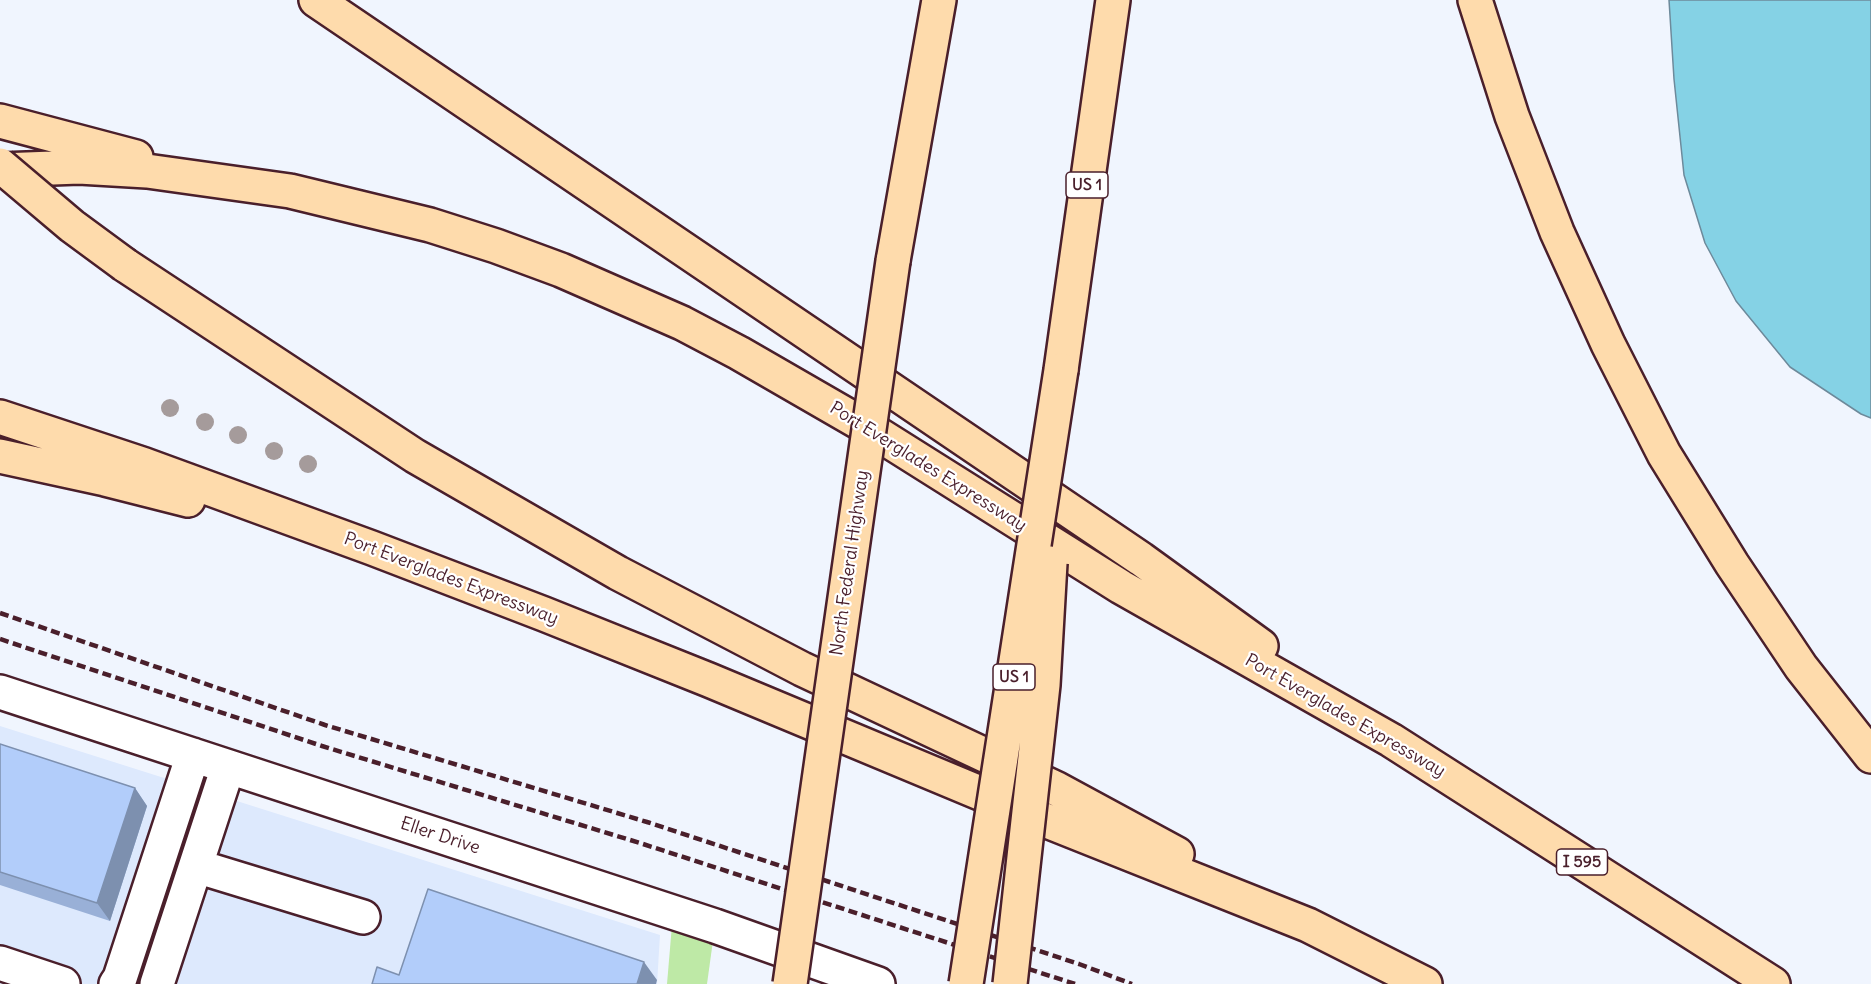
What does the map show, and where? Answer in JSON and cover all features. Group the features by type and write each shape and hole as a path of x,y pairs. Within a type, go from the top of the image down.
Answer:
{"main road":[{"path":"316,0 1142,559 1391,740"},
{"name":"North Federal Highway","path":"790,984 893,261 939,0"},
{"name":"US 1","path":"966,984 1061,370 1113,0"},
{"path":"1475,0 1512,116 1557,232 1608,344 1664,454 1732,564 1801,667 1871,756"},
{"path":"0,121 216,179"},
{"path":"0,165 72,226 125,265 415,456 618,573 802,669 1057,789 1308,925"},
{"name":"Port Everglades Expressway","path":"0,170 79,167 147,171 290,191 430,225 561,270 682,323 862,424 1121,587 1391,740 1773,984"},
{"path":"1010,984 1043,685 1061,370"},
{"name":"Port Everglades Expressway","path":"0,417 145,465 372,548 709,680 1047,821 1308,925 1425,984"},
{"path":"0,456 105,479 372,548"}],"street":[{"name":"Eller Drive","path":"0,692 715,926 878,984"},
{"path":"116,984 120,978 193,755"},
{"path":"157,984 228,767"},
{"path":"196,866 363,917"},
{"path":"0,963 63,984"}],"shaded area":[{"path":"0,726 660,935 657,984 0,984"}],"green space":[{"path":"673,913 715,926 707,984 667,984"}],"water":[{"path":"1669,0 1871,0 1871,418 1861,414 1790,367 1736,301 1705,243 1684,175"}],"building":[{"path":"0,744 135,788 97,903 0,872"},
{"path":"428,889 644,962 637,984 372,984 377,967 399,975"}],"railway":[{"path":"0,613 325,725 647,822 1079,964 1132,984"},
{"path":"0,639 322,746 640,843 1075,984"}]}
